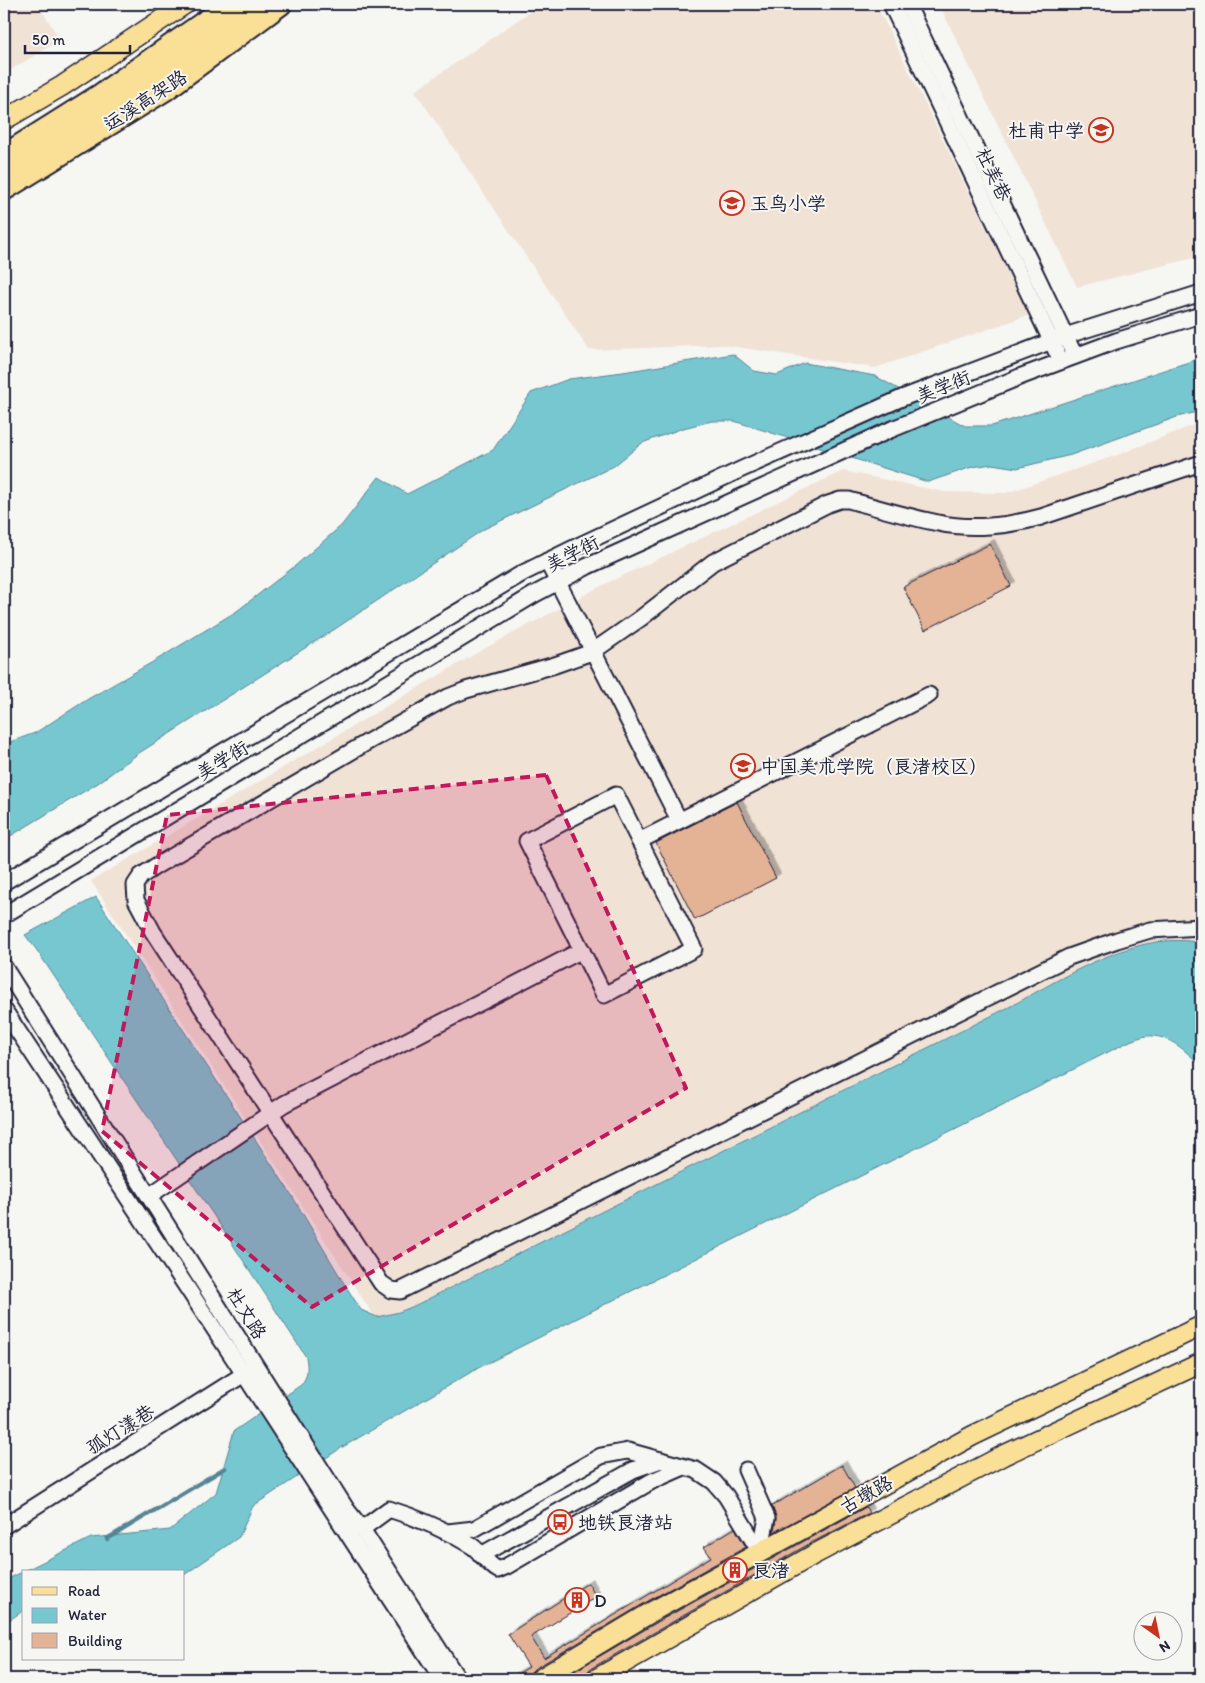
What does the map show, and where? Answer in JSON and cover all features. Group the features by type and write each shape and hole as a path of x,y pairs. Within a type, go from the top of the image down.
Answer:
{"highway":[{"name":"运溪高架路","path":"4,156 102,95 231,4"},
{"name":"运溪高架路","path":"4,189 164,90 280,4"}],"main road":[{"path":"4,120 62,86 185,4"},
{"path":"4,173 120,101 258,4"},
{"name":"古墩路","path":"540,1679 655,1610 972,1436 1201,1326"},
{"name":"古墩路","path":"596,1679 815,1554 1004,1455 1201,1363"}],"street":[{"name":"杜美巷","path":"891,4 1059,339"},
{"name":"杜美巷","path":"907,4 1068,359"},
{"name":"美学街","path":"4,882 523,573 547,561 733,473 902,398 1059,339 1201,293"},
{"name":"美学街","path":"4,915 558,582 588,566 890,430 1022,376 1116,341 1201,315"},
{"path":"1201,463 1018,523 976,526 939,524 849,500 840,500 713,562 641,618 592,652 448,697 156,866 141,876 135,885 136,900 153,932 381,1283 391,1290 400,1292 1069,957 1109,942 1150,930 1201,928"},
{"path":"547,561 679,820"},
{"path":"639,840 929,695"},
{"path":"616,796 639,840 694,949 604,995 527,841 616,796"},
{"path":"149,1196 284,1104 582,950"},
{"name":"杜文路","path":"4,967 257,1366 260,1386"},
{"name":"杜文路","path":"4,1010 244,1374 260,1386 341,1513 442,1679"},
{"name":"孤灯漾巷","path":"4,1526 257,1366"},
{"path":"448,1532 474,1529 601,1456 628,1451 696,1470 714,1482 726,1496 760,1552"},
{"path":"481,1555 633,1470 661,1460"},
{"path":"362,1529 389,1509 448,1532 474,1548 489,1565 498,1570 652,1481 684,1467"},
{"path":"746,1470 767,1518 760,1552"},
{"name":"杜文路","path":"341,1513 362,1529 458,1679"}],"highlighted area":[{"path":"546,775 686,1088 312,1307 102,1131 167,815"}],"shaded area":[{"path":"4,4 38,4 60,40 4,74"},
{"name":"玉鸟小学","path":"541,4 876,4 1029,315 875,368 723,345 589,350 415,91"},
{"name":"杜甫中学","path":"939,4 1201,4 1201,256 1077,287"},
{"name":"中国美术学院（良渚校区）","path":"1201,422 1201,960 385,1333 91,881 480,651 601,586 843,471 944,492 1006,493 1120,454"}],"water":[{"path":"733,354 754,371 777,375 805,363 875,376 965,426 992,426 1201,358 1201,411 1177,417 1071,455 1017,468 992,464 972,467 928,482 734,421 712,421 683,428 642,443 614,466 484,529 335,629 139,753 98,783 4,840 4,744 35,733 88,699 237,611 295,566 342,525 379,477 407,494 493,450 531,393 569,379"},
{"path":"96,897 291,1194 361,1310 377,1317 414,1306 1013,1005 1079,969 1128,949 1152,943 1177,940 1201,943 1201,1066 1183,1049 1162,1038 1146,1036 1130,1041 480,1367 341,1448 253,1506 239,1537 185,1574 185,1570 26,1570 91,1538 170,1530 216,1493 234,1431 301,1385 307,1372 307,1364 306,1357 226,1234 25,935"},
{"path":"22,1572 22,1611 4,1624 4,1581"}],"building":[{"path":"990,544 1011,586 925,630 903,587"},
{"path":"737,802 776,878 695,920 656,843"},
{"path":"842,1465 855,1488 774,1532 776,1519 772,1506"},
{"path":"866,1507 869,1513 809,1544 590,1669 585,1679 561,1679 661,1620"},
{"path":"735,1528 746,1547 650,1600 534,1669 530,1673 529,1679 509,1679 529,1667 508,1634 588,1583 596,1597 531,1637 544,1658 711,1557 704,1547"}],"waterway":[{"path":"107,1539 225,1468"}],"place":[{"name":"杜甫中学","path":"1101,130"},
{"name":"玉鸟小学","path":"732,203"},
{"name":"中国美术学院（良渚校区）","path":"743,766"},
{"name":"地铁良渚站","path":"560,1522"},
{"name":"良渚","path":"735,1570"},
{"name":"D","path":"577,1600"}]}
